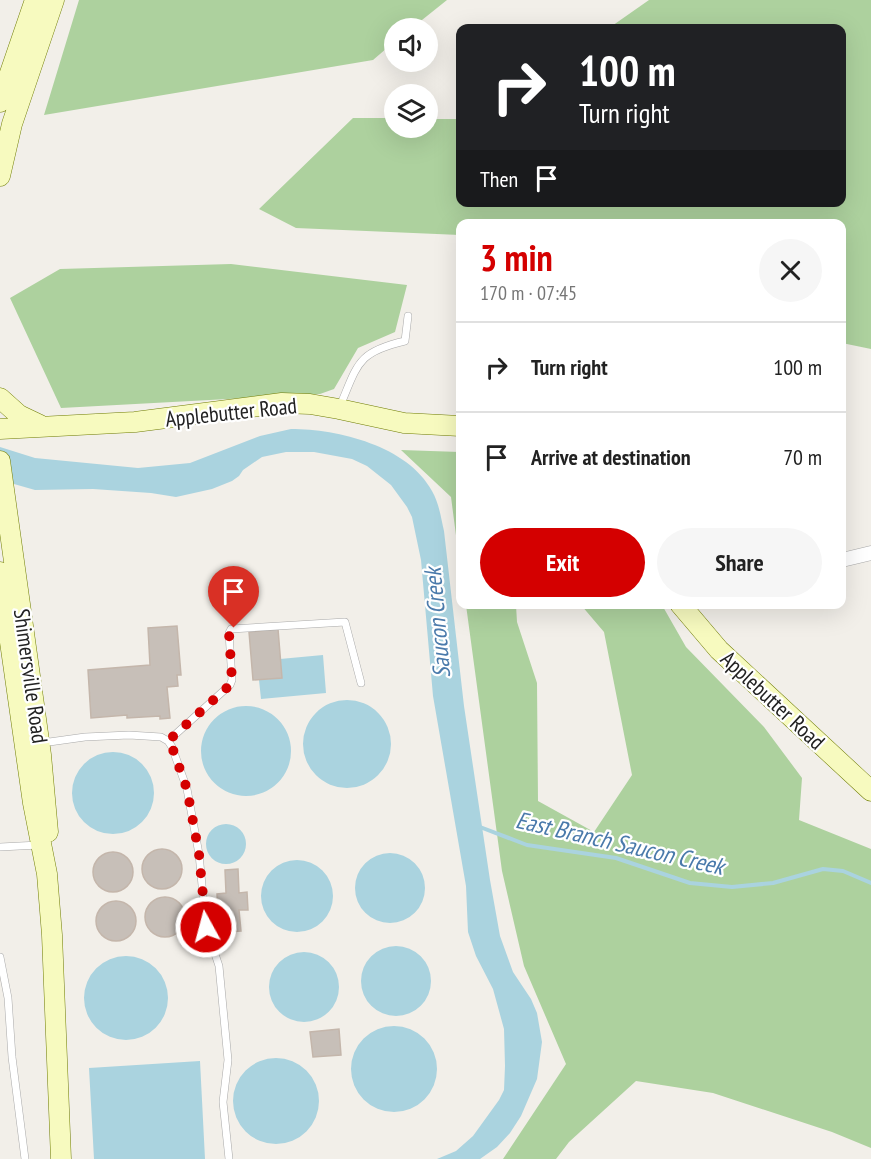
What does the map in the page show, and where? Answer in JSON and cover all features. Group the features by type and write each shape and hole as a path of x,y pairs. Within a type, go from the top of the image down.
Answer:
{"street":[{"path":"0,102 35,0"},
{"path":"0,176 12,124 54,0"},
{"path":"0,398 24,418 49,428"},
{"name":"Applebutter Road","path":"0,429 135,422 282,403 310,404 404,423 456,426"},
{"name":"Shimersville Road","path":"0,461 48,813 49,892 61,1159"},
{"path":"846,559 871,553"},
{"name":"Shimersville Road","path":"0,572 33,802 49,892"},
{"name":"Applebutter Road","path":"684,609 719,650 871,791"}],"lane":[{"path":"339,409 357,366 380,347 405,341 408,315"},
{"path":"168,741 230,685 232,680 229,633 231,629 345,622 361,683"},
{"path":"40,743 85,737 129,735 162,737 172,747 187,789 199,854 206,927 219,966 228,1060 223,1102 229,1159"},
{"path":"0,847 41,845"},
{"path":"0,957 8,998 12,1057 25,1159"}],"green space":[{"path":"79,0 447,0 424,18 384,18 384,51 373,60 44,115"},
{"path":"649,0 871,0 871,349 846,344 846,219 456,219 456,235 296,228 259,209 353,118 384,118 384,138 438,138 438,119 456,119 456,207 846,207 846,24 615,24"},
{"path":"231,264 407,285 395,332 358,348 334,389 320,394 61,408 10,298 60,269"},
{"path":"401,450 456,452 456,535 451,497"},
{"path":"467,609 516,609 517,622 537,683 538,801 594,832 632,775 604,632 584,609 664,609 686,647 764,727 802,778 799,820 871,849 871,1148 832,1132 713,1093 636,1081 569,1142 556,1159 503,1159 566,1064 524,966 502,871"}],"water":[{"name":"Saucon Creek","path":"291,429 329,432 370,443 389,452 406,462 421,475 432,491 440,511 464,706 500,936 513,972 531,999 537,1013 542,1042 537,1079 521,1116 497,1147 480,1159 437,1159 456,1151 473,1136 499,1100 504,1090 504,1029 493,989 476,956 468,932 466,886 433,696 421,560 412,517 407,507 391,485 367,466 352,459 314,452 286,452 262,457 232,481 212,489 176,497 93,489 35,490 0,480 0,447 35,458 138,468 190,463 260,436"},
{"path":"323,655 326,693 261,699 259,680 282,678 280,659"},
{"path":"347,700 372,707 384,719 391,744 384,769 372,781 347,788 322,781 310,769 303,744 310,719 322,707"},
{"path":"246,706 263,710 278,719 287,734 291,751 287,768 278,783 263,792 246,796 229,792 214,783 205,768 201,751 205,734 214,719 229,710"},
{"path":"105,752 121,752 136,759 147,770 154,785 151,809 142,822 121,834 105,834 90,827 79,816 72,801 72,785 79,770 90,759"},
{"path":"226,824 240,830 246,844 240,858 226,864 212,858 206,844 212,830"},
{"path":"390,853 403,856 415,863 422,875 425,888 422,901 415,913 403,920 390,923 377,920 365,913 358,901 355,888 358,875 365,863 377,856"},
{"path":"297,860 317,866 327,876 333,896 327,916 317,926 297,932 277,926 267,916 261,896 267,876 277,866"},
{"path":"403,946 416,952 425,961 429,967 431,981 429,995 421,1006 410,1014 389,1016 371,1006 363,995 361,974 371,956 382,948"},
{"path":"304,952 317,955 329,962 336,974 339,987 336,1000 329,1012 317,1019 304,1022 291,1019 279,1012 272,1000 269,987 272,974 279,962 291,955"},
{"path":"118,956 134,956 150,963 161,974 168,990 165,1014 156,1028 134,1040 118,1040 102,1033 91,1022 84,1006 84,990 91,974 102,963"},
{"path":"394,1026 418,1033 430,1045 437,1069 430,1093 418,1105 394,1112 370,1105 358,1093 351,1069 358,1045 370,1033"},
{"path":"268,1058 284,1058 307,1070 316,1084 319,1101 316,1118 307,1132 284,1144 268,1144 252,1137 240,1125 233,1109 233,1093 240,1077 252,1065"},
{"path":"200,1061 205,1159 94,1159 89,1068"}],"building":[{"path":"177,626 181,675 177,675 178,686 167,687 170,718 160,719 160,716 127,718 127,715 91,718 88,670 150,665 148,628"},
{"path":"278,629 282,678 253,680 249,632"},
{"path":"162,849 170,850 176,855 181,861 181,877 176,883 170,888 162,889 154,888 148,883 143,877 142,869 143,861 148,855 154,850"},
{"path":"113,852 121,853 127,858 132,864 132,880 127,886 121,891 113,892 105,891 99,886 94,880 93,872 94,864 99,858 105,853"},
{"path":"238,869 239,893 247,892 248,910 239,910 241,931 225,932 224,913 218,913 217,894 226,893 225,870"},
{"path":"165,897 173,898 179,903 184,909 184,925 179,931 173,936 165,937 157,936 151,931 146,925 145,917 146,909 151,903 157,898"},
{"path":"116,901 124,902 130,907 135,913 135,929 130,935 124,940 116,941 108,940 102,935 97,929 96,921 97,913 102,907 108,902"},
{"path":"339,1029 341,1055 313,1057 310,1032"}],"waterway":[{"name":"East Branch Saucon Creek","path":"480,827 527,845 616,858 690,883 732,887 773,883 823,869 843,871 871,883"}],"route":[{"path":"206,927 199,854 187,789 168,741 230,685 232,680 229,633 234,628"}]}
